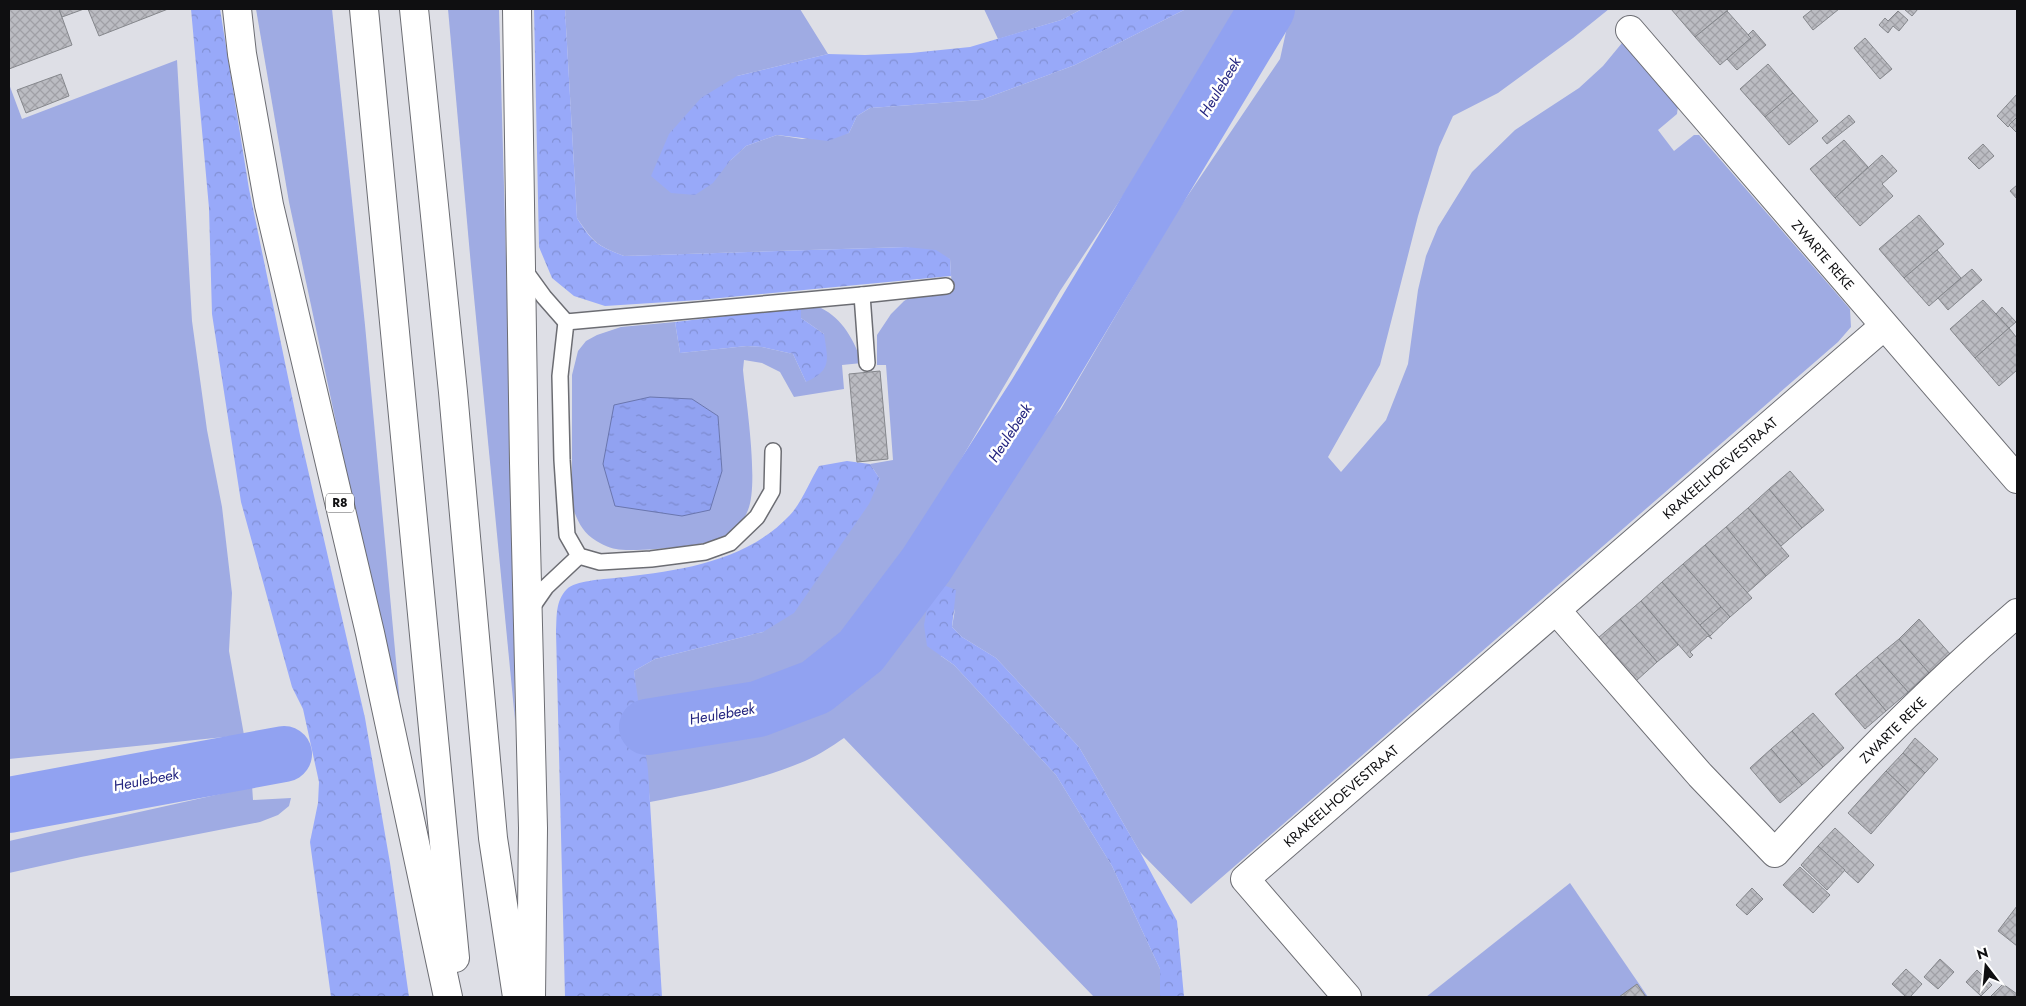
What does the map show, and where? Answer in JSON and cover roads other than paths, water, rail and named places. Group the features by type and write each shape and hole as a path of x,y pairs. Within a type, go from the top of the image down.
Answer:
{"main road":[{"name":"R8","path":"236,9 242,54 269,205 370,633 448,997"},
{"path":"364,9 459,997"},
{"path":"414,9 453,392 493,838 517,997"},
{"path":"517,9 533,828 531,997"},
{"name":"ZWARTE REKE","path":"1630,30 2017,479"},
{"name":"KRAKEELHOEVESTRAAT","path":"1347,997 1245,879 1884,326"},
{"name":"ZWARTE REKE","path":"1556,610 1700,775 1775,853 1819,804 1970,653 2017,614"}],"lane":[{"path":"521,266 566,322 560,376 562,460 567,535 580,556 600,562 651,559 704,552 730,543 757,517 772,491 773,451"},
{"path":"566,322 946,286"},
{"path":"862,295 868,364"},
{"path":"528,614 546,587 580,556"}],"water":[{"path":"650,397 692,399 718,416 722,471 710,510 682,516 615,506 603,464 614,405"}],"waterway":[{"name":"Heulebeek","path":"647,727 758,709 816,687 861,651 926,565 1036,394 1267,9"},
{"name":"Heulebeek","path":"9,805 284,754"}]}
